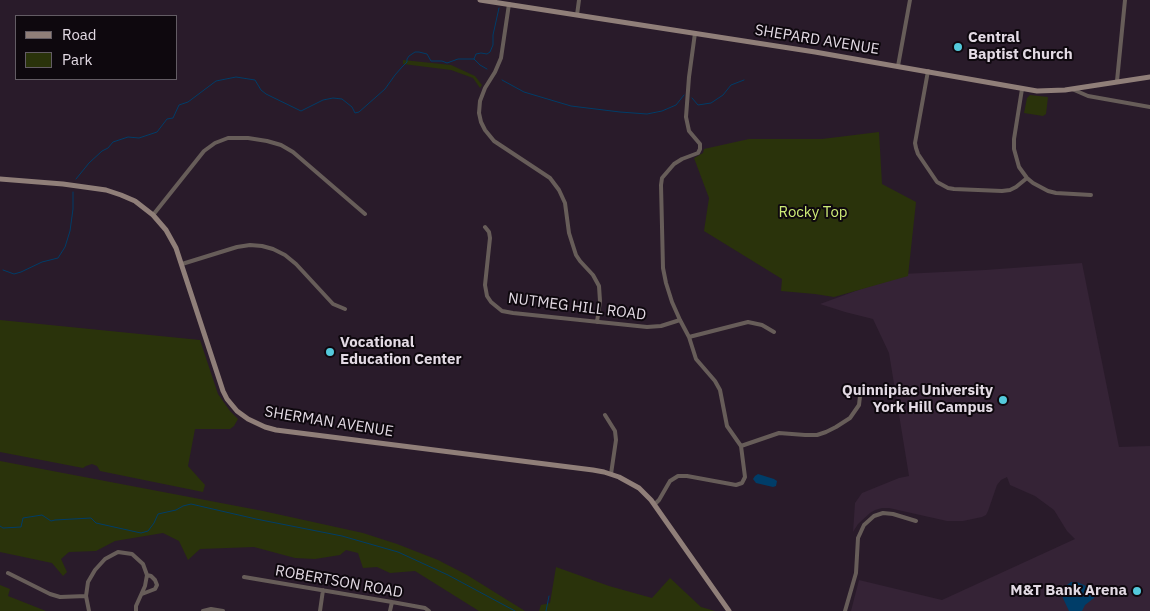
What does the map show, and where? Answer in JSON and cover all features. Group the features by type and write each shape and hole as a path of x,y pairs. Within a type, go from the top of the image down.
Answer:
{"main road":[{"name":"SHEPARD AVENUE","path":"480,0 898,66 1022,89 1048,91 1072,89 1150,77"},
{"name":"SHERMAN AVENUE","path":"0,179 63,184 106,190 135,201 153,215 160,222 176,248 223,391 237,411 251,421 276,430 586,469 611,474 632,484 654,504 729,611"}],"street":[{"path":"577,15 579,0"},
{"path":"898,66 910,0"},
{"path":"1117,81 1125,0"},
{"path":"509,4 501,58 480,101 481,122 494,141 550,178 559,190 565,203 569,233 576,255 593,275 599,286 600,301 597,322"},
{"path":"654,504 659,500 670,481 676,477 687,476 736,485 742,483 745,477 741,446 727,426 720,390 696,359 689,337 668,289 663,268 661,181 664,174 674,164 698,153 700,149 700,144 689,131 686,118 695,33"},
{"path":"928,72 915,142 918,154 937,182 954,189 1002,191 1016,187 1027,178"},
{"path":"1022,89 1014,139 1014,149 1019,167 1027,178 1048,191 1091,195"},
{"path":"1072,89 1093,97 1150,106"},
{"path":"153,215 204,151 215,143 228,138 267,140 281,145 293,152 365,214"},
{"name":"NUTMEG HILL ROAD","path":"485,227 490,238 484,285 487,296 502,311 653,327 680,320"},
{"path":"182,264 237,246 250,245 274,249 286,255 296,264 334,304 346,309"},
{"path":"689,337 748,322 762,324 774,332"},
{"path":"741,446 779,433 817,435 826,432 850,418 859,405 860,396"},
{"path":"605,415 614,431 616,440 611,474"},
{"path":"845,611 857,569 858,538 864,525 874,516 883,513 916,521"},
{"path":"90,611 86,596 88,582 95,570 105,559 118,552 132,554 143,564 147,575 136,611"},
{"path":"8,573 60,597 86,596"},
{"path":"142,594 155,589 157,584 151,576 147,575"},
{"name":"ROBERTSON ROAD","path":"244,577 425,608 429,611"},
{"path":"320,611 323,590"},
{"path":"390,611 392,602"},
{"path":"203,611 211,609 222,611"}],"shaded area":[{"name":"Quinnipiac University York Hill Campus","path":"1082,263 1119,447 1150,446 1150,611 851,611 859,580 942,600 1075,539 1067,531 1054,510 1035,496 1010,485 1007,477 997,485 988,511 982,517 963,521 947,521 882,508 870,513 858,524 853,532 855,503 862,493 899,478 909,476 889,353 873,319 820,304 902,274"}],"green space":[{"path":"403,60 451,65 475,76 482,85 480,88 473,78 451,70 403,64"},
{"path":"1030,95 1048,97 1046,114 1043,116 1024,113 1027,98"},
{"name":"Rocky Top","path":"879,132 882,184 916,202 908,276 834,297 781,291 782,279 704,231 709,198 694,158 703,153 704,149 749,139 822,139"},
{"path":"0,320 200,340 218,394 238,419 230,429 195,429 188,466 205,485 203,492 100,471 97,466 92,464 83,468 0,452"},
{"path":"0,461 263,511 363,533 438,560 467,575 525,611 479,611 415,571 390,573 377,567 363,568 358,553 346,550 340,555 315,559 295,558 254,547 200,549 188,560 179,541 163,533 115,541 96,551 69,552 61,559 67,572 63,576 52,563 0,552"},
{"path":"556,567 609,586 652,598 670,578 701,607 715,611 539,611 541,605 550,603"},
{"path":"0,585 10,589 8,596 46,611 0,611"}],"water":[{"path":"758,474 777,481 776,486 756,483 753,479"},
{"path":"1071,582 1084,585 1095,596 1085,605 1082,611 1069,611 1062,596 1063,590"}],"waterway":[{"path":"76,179 89,163 113,142 128,137 139,138 157,132 167,119 173,118 179,105 188,102 216,81 236,77 255,80 266,94 301,111 323,100 333,98 342,99 352,107 355,113 359,112 385,89 407,62 409,56 415,52 427,54 431,61 447,63 458,59 474,59 476,54 487,54 490,52 493,45 493,35 499,8"},
{"path":"474,59 487,69"},
{"path":"502,80 524,92 571,106 620,112 647,114 662,111 676,105 684,95"},
{"path":"692,98 698,105 711,103 723,95 731,85 744,80"},
{"path":"3,270 14,274 42,262 58,258 65,247 70,231 73,192"},
{"path":"0,526 3,528 21,527 23,518 42,515 51,521 91,518 96,523 141,533 148,531 158,514 191,504 342,536 398,552 448,575 515,611"},
{"path":"546,611 549,596"}],"place":[{"name":"Central Baptist Church","path":"958,47"},
{"name":"Vocational Education Center","path":"330,352"},
{"name":"Quinnipiac University York Hill Campus","path":"1003,400"},
{"name":"M&T Bank Arena","path":"1137,591"}]}
